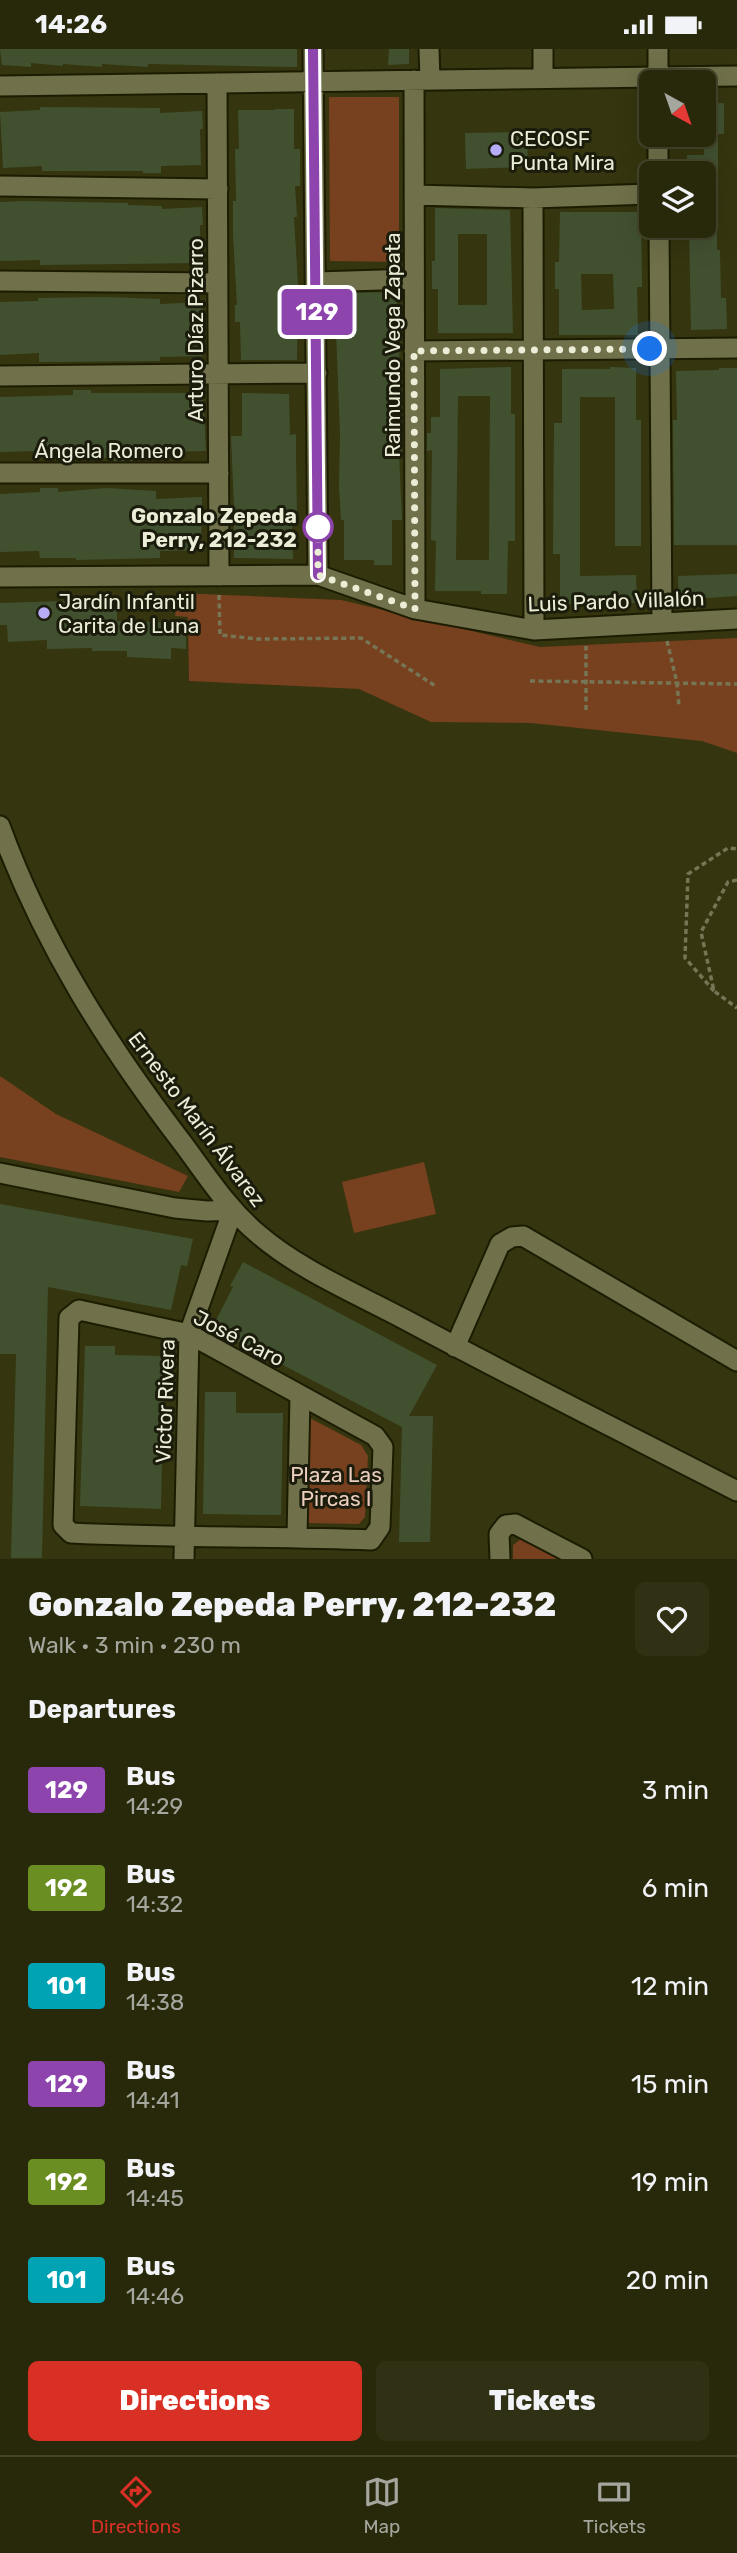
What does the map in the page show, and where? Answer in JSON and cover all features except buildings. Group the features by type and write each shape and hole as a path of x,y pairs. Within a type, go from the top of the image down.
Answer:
{"street":[{"path":"313,49 318,575"},
{"name":"Raimundo Vega Zapata","path":"415,609 414,195 422,80 429,49"},
{"path":"543,49 543,78"},
{"path":"658,49 658,70"},
{"path":"716,77 737,76"},
{"path":"0,86 543,78 639,80"},
{"name":"Arturo Díaz Pizarro","path":"217,83 219,576"},
{"path":"0,186 218,189"},
{"path":"414,195 533,198 639,194"},
{"path":"533,198 534,630"},
{"path":"659,238 663,621"},
{"path":"316,282 414,279"},
{"path":"0,281 218,283"},
{"path":"414,351 737,348"},
{"path":"0,376 317,373"},
{"name":"Ángela Romero","path":"0,473 219,473"},
{"name":"Luis Pardo Villalón","path":"0,577 318,575 415,609 534,630 737,619"},
{"name":"Ernesto Marín Álvarez","path":"0,826 13,862 61,963 131,1075 233,1210 258,1235 292,1259 455,1347 737,1491"},
{"path":"0,1173 175,1208 233,1210"},
{"name":"Victor Rivera","path":"184,1559 189,1334 233,1210"},
{"path":"455,1347 500,1244 512,1237 523,1236 737,1361"},
{"name":"José Caro","path":"79,1310 189,1334 375,1436 383,1447 380,1527 371,1540 71,1533 63,1525 69,1318 79,1310"},
{"path":"298,1537 300,1396"},
{"path":"500,1559 499,1534 506,1525 515,1524 582,1559"}],"path":[{"path":"219,576 220,635 257,639 361,638 437,687"},
{"path":"663,621 677,683 679,707"},
{"path":"586,626 586,711"},
{"path":"530,681 737,684"},
{"path":"737,849 728,848 688,874 685,958 714,991 737,1008"},
{"path":"714,991 701,932 729,882 737,880"}],"green space":[{"path":"329,97 399,97 399,262 330,261"},
{"path":"178,593 341,600 540,647 737,638 737,753 702,741 531,723 431,722 359,689 189,681 188,617 175,616"},
{"path":"0,1076 56,1114 188,1176 179,1192 0,1157"},
{"path":"424,1162 436,1214 354,1233 342,1182"},
{"name":"Plaza Las Pircas I","path":"308,1417 361,1445 368,1456 365,1517 359,1524 305,1523"},
{"path":"521,1539 558,1559 513,1559 513,1545"}],"bus line":[{"name":"129","path":"313,49 318,575"}],"place":[{"name":"CECOSF Punta Mira","path":"496,150"},
{"name":"Gonzalo Zepeda Perry, 212-232","path":"318,527"},
{"name":"Jardín Infantil Carita de Luna","path":"44,613"}],"route":[{"path":"318,527 318,575 415,609 414,351 650,349"}]}
